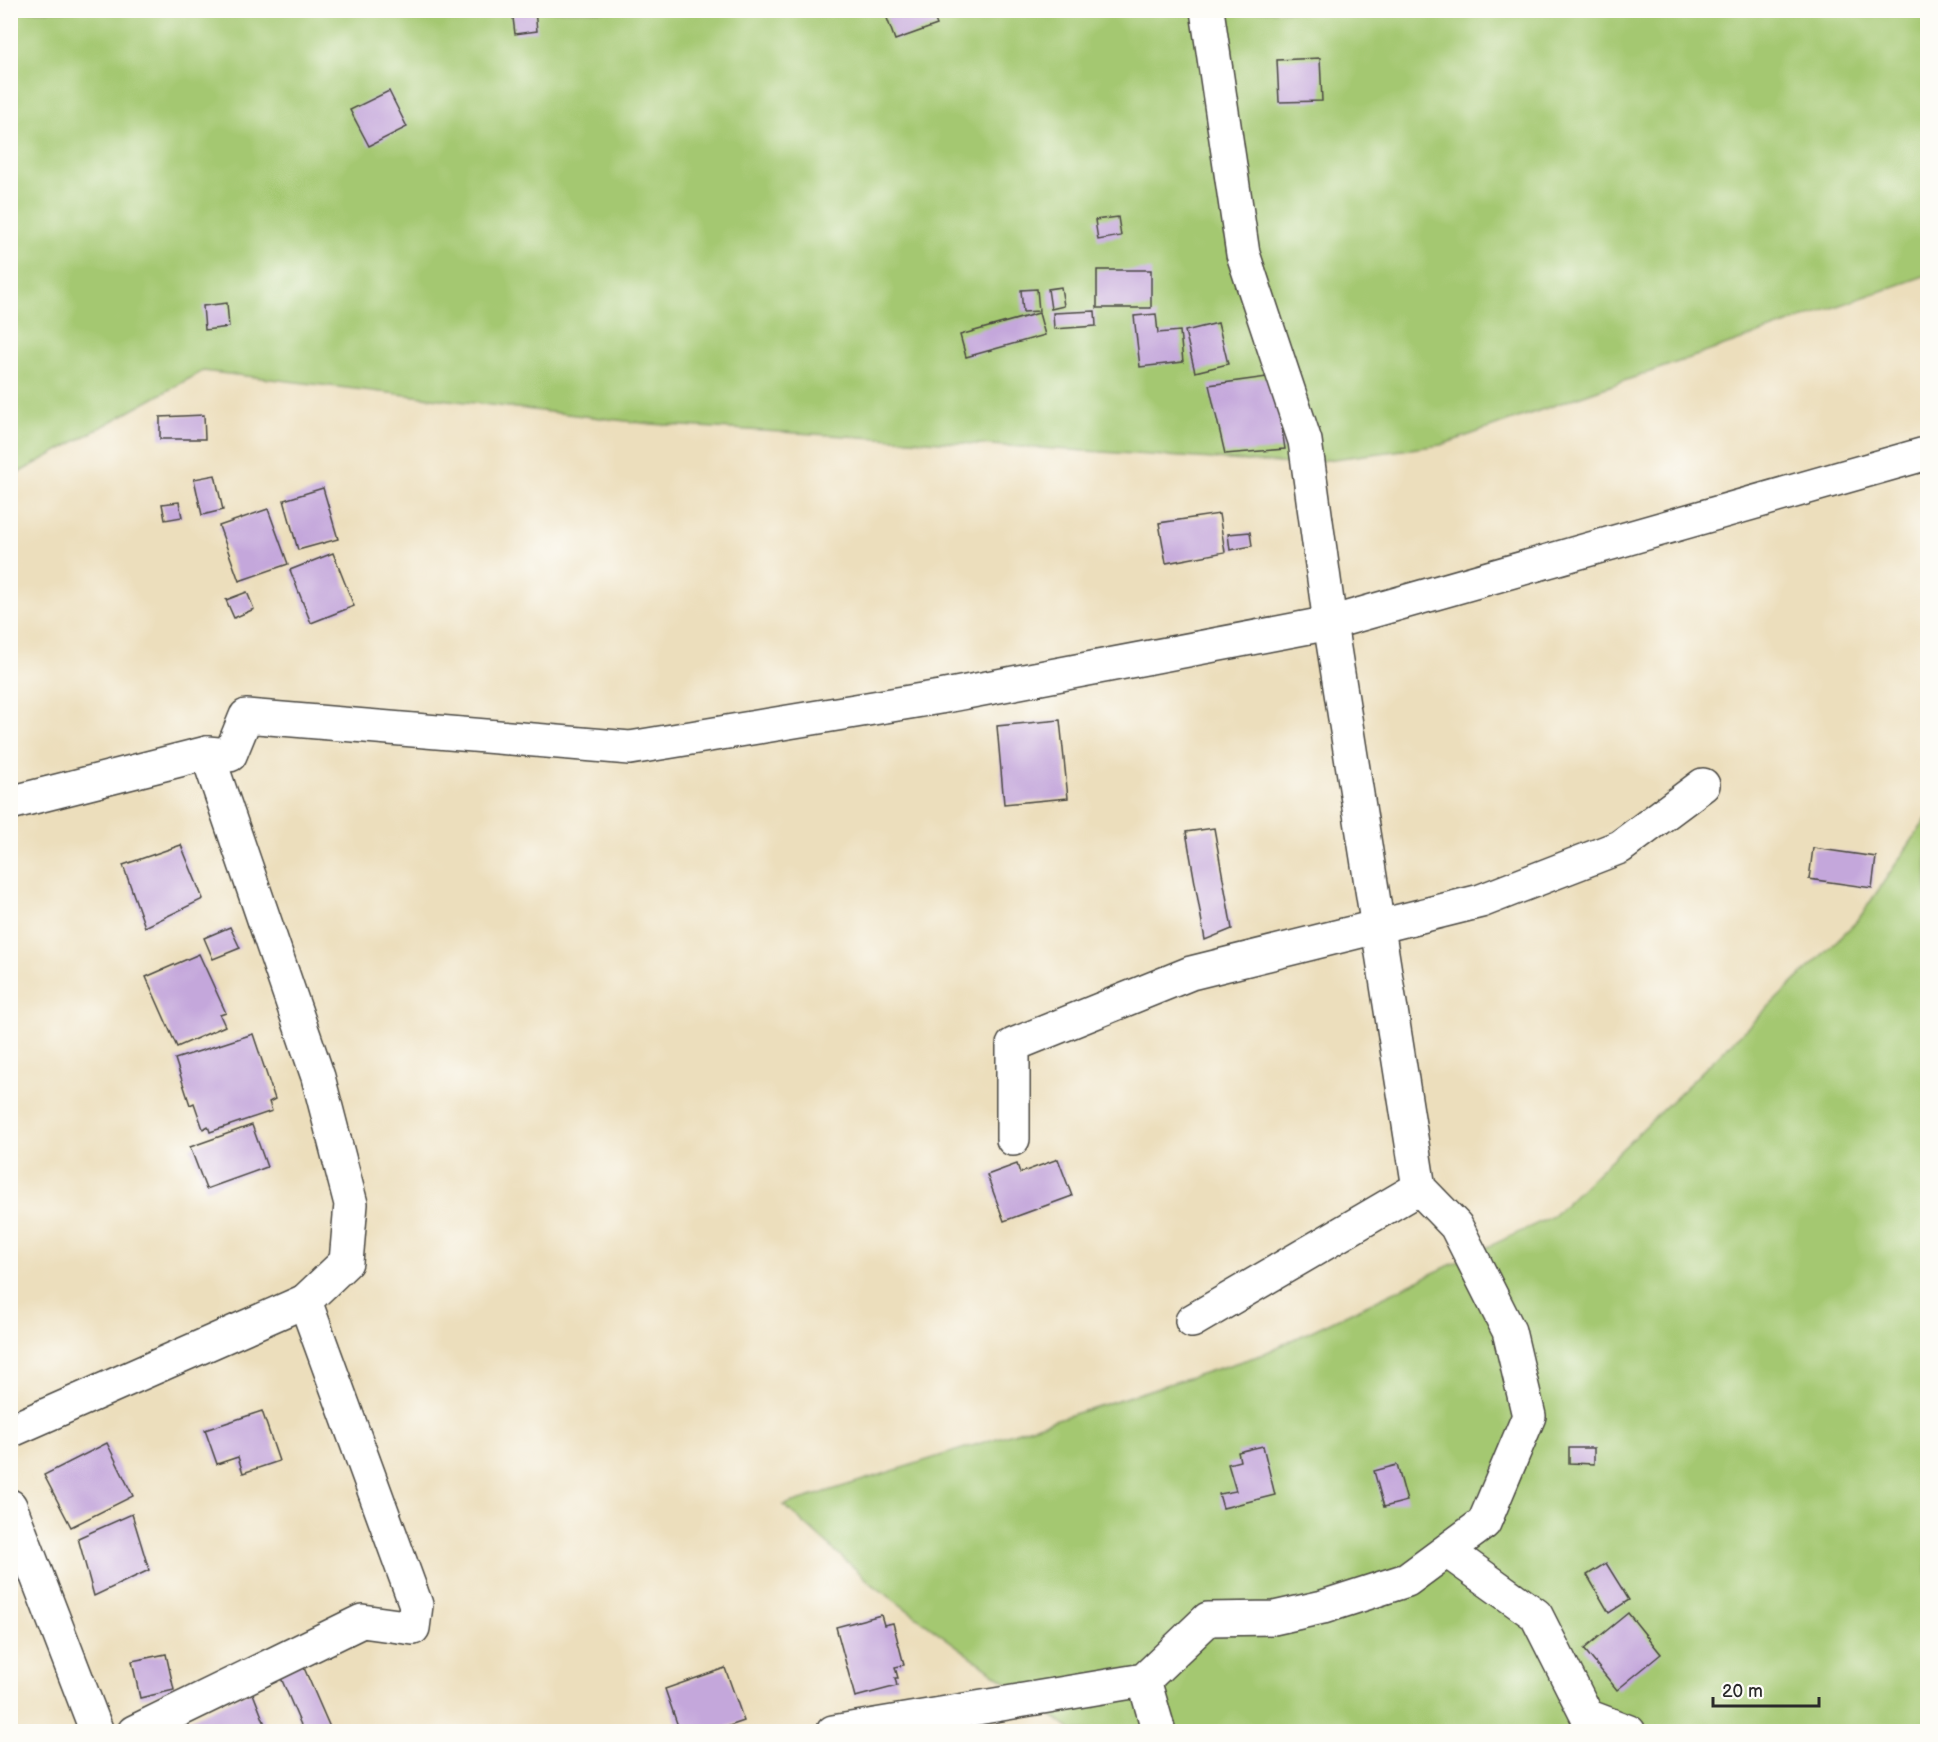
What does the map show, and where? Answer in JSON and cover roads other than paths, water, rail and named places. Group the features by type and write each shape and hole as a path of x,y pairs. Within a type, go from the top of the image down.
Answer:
{"street":[{"path":"833,1731 1144,1680 1208,1619 1274,1618 1323,1607 1407,1580 1484,1523 1529,1416 1509,1331 1456,1226 1419,1188 1330,623 1305,441 1243,254 1207,10"},
{"path":"10,803 207,753 230,755 246,716 630,748 940,697 1330,623 1928,453"},
{"path":"10,1431 305,1301 346,1262 351,1204 318,1077 207,753"},
{"path":"1013,1139 1013,1045 1191,973 1481,901 1620,847 1703,785"},
{"path":"1192,1321 1419,1188"},
{"path":"134,1731 362,1621 413,1628 416,1605 305,1301"},
{"path":"10,1506 97,1731"},
{"path":"1447,1551 1536,1615 1587,1716 1629,1731"},
{"path":"1144,1680 1159,1731"}]}
